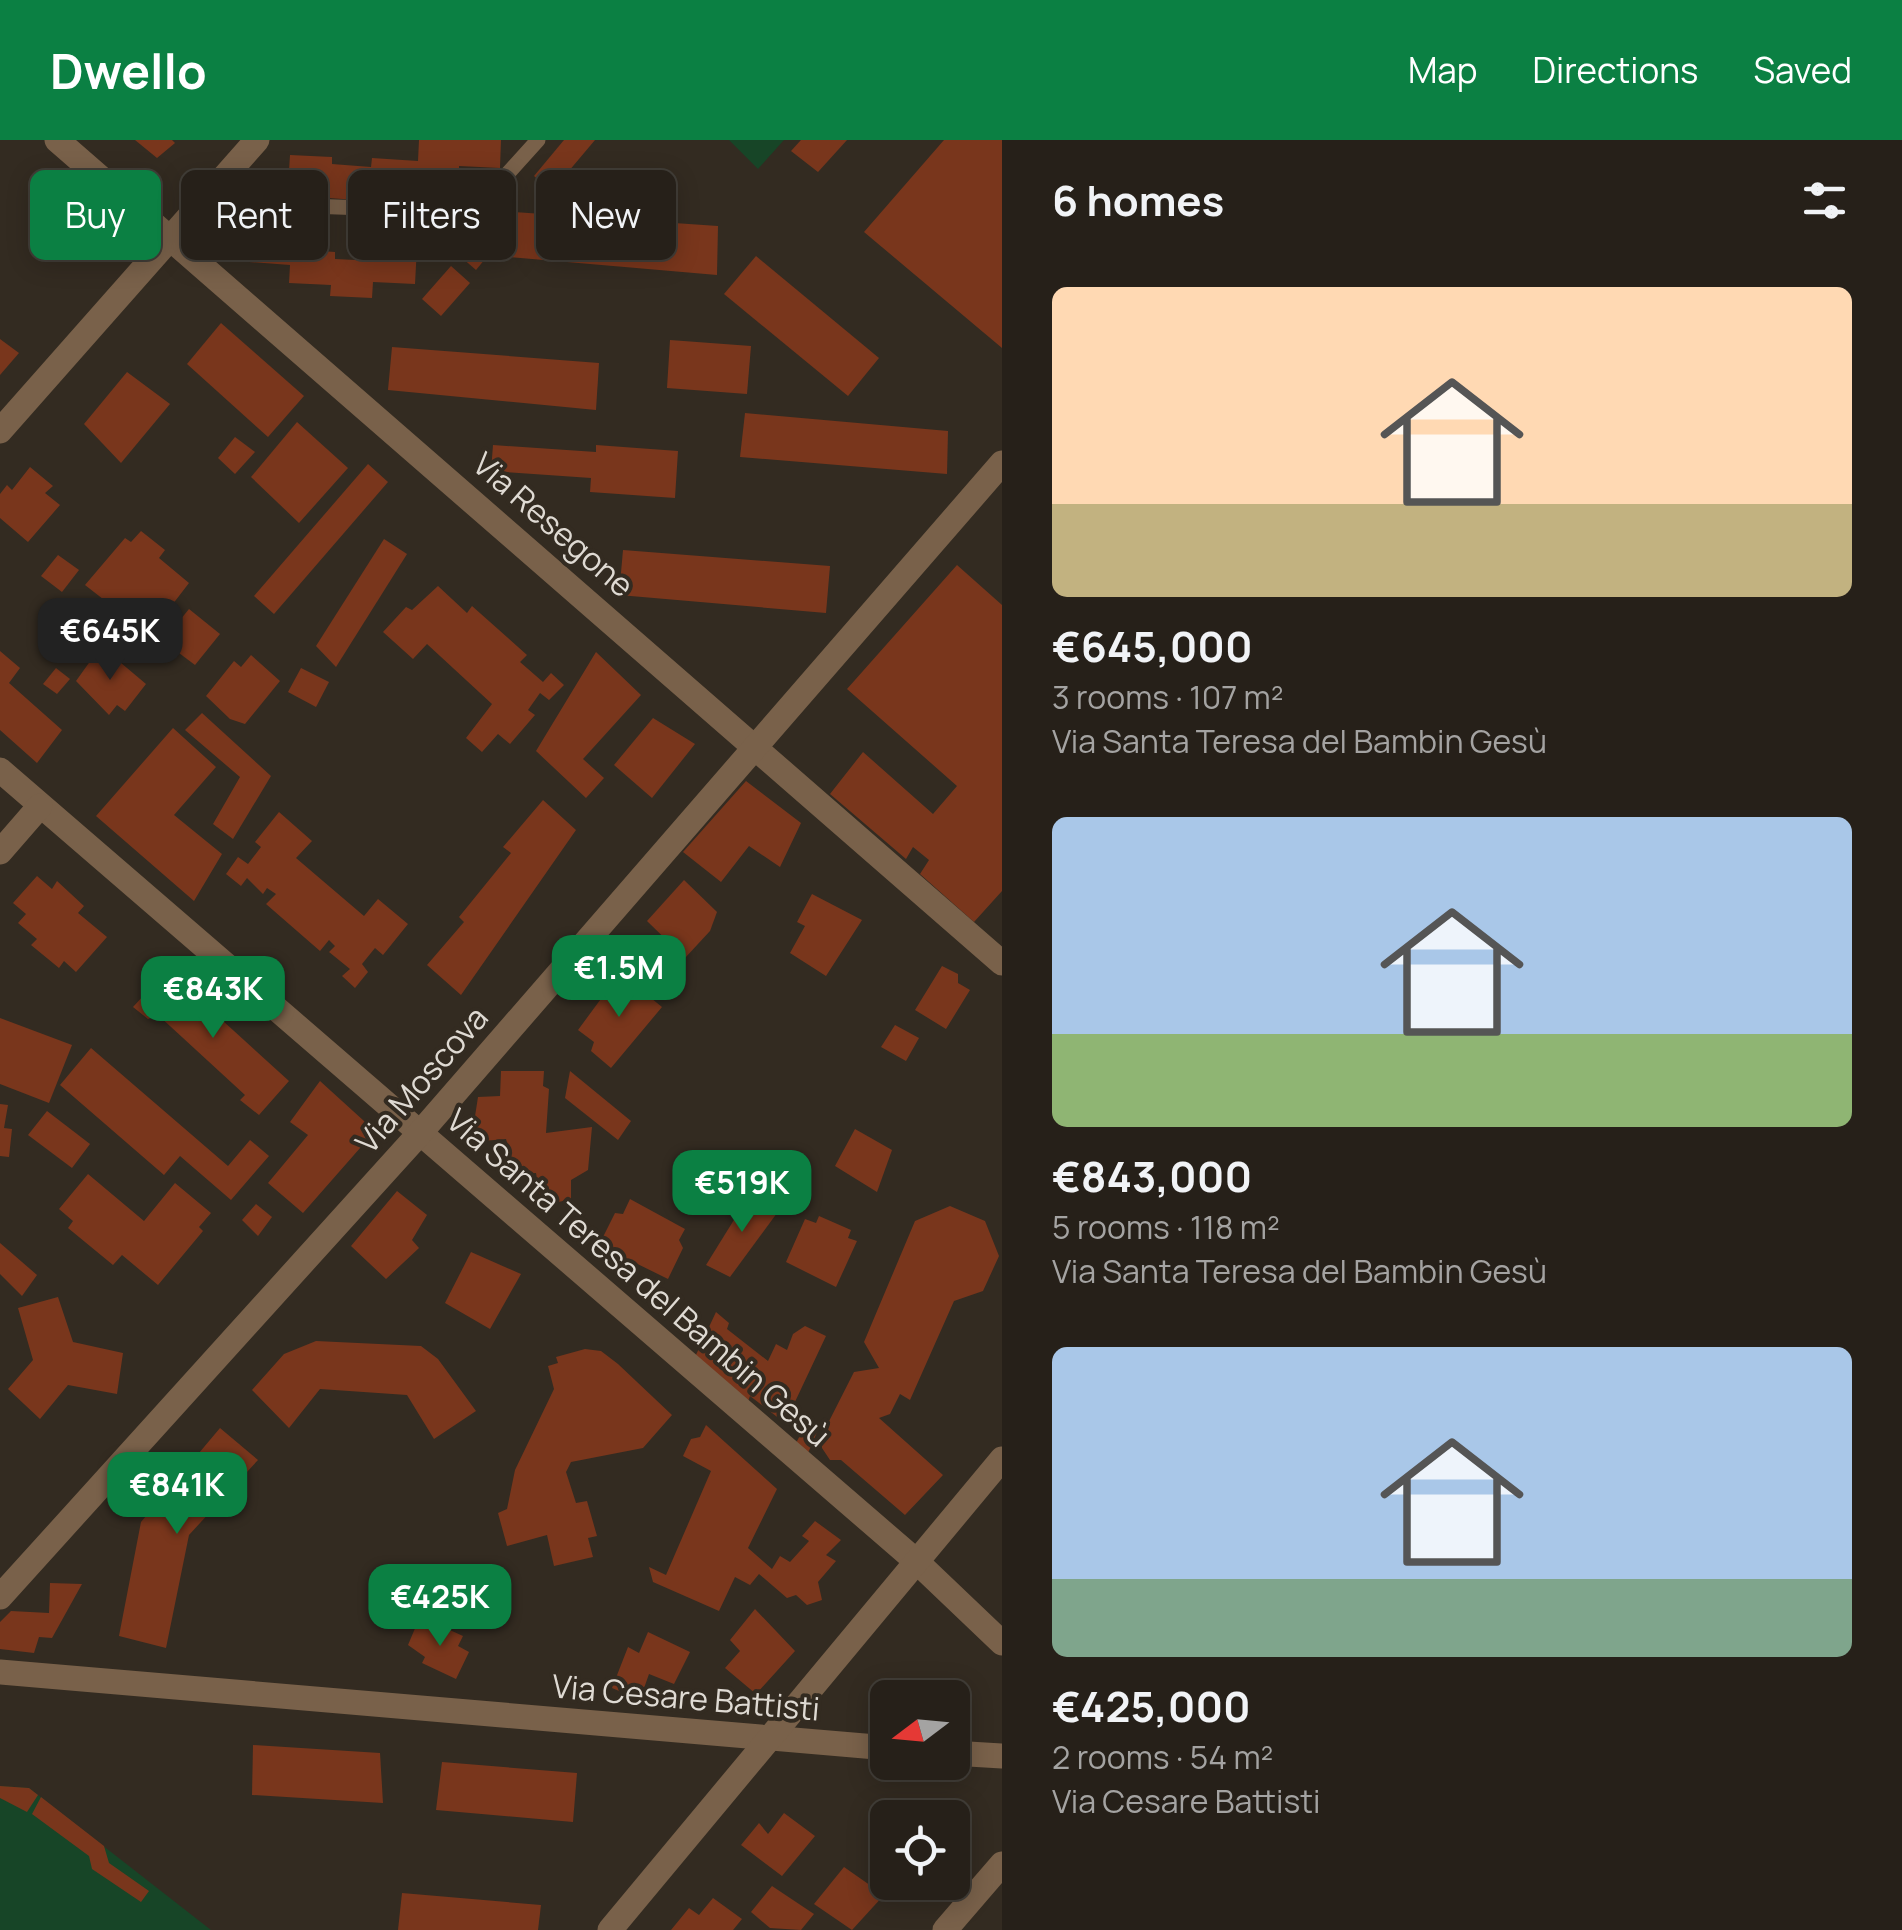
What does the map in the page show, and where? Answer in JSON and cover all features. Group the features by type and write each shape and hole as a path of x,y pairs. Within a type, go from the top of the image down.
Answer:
{"street":[{"name":"Via Resegone","path":"57,140 172,236 1002,963"},
{"path":"231,170 257,140"},
{"path":"0,431 181,226"},
{"name":"Via Moscova","path":"0,1597 420,1133 1002,462"},
{"name":"Via Santa Teresa del Bambin Gesù","path":"0,770 916,1561 1002,1642"},
{"path":"0,852 40,806"},
{"path":"610,1930 1002,1459"},
{"name":"Via Cesare Battisti","path":"0,1672 870,1747"},
{"path":"970,1754 1002,1756"},
{"path":"945,1930 1002,1864"}],"lane":[{"path":"328,207 473,212 538,140"}],"green space":[{"path":"729,140 784,140 758,169"},
{"path":"0,1786 29,1788 211,1930 0,1930"}],"building":[{"path":"135,140 172,140 175,143 157,158"},
{"path":"419,140 501,140 500,168 348,170 348,199 329,198 328,170 289,170 290,155 332,157 332,164 371,167 372,158 418,161"},
{"path":"564,140 595,140 570,170 539,170"},
{"path":"801,140 847,140 818,172 791,151"},
{"path":"944,140 1002,140 1002,348 864,232"},
{"path":"516,212 536,214 536,259 516,258"},
{"path":"676,223 718,226 717,275 544,260 676,260"},
{"path":"328,252 335,252 335,259 416,260 415,284 373,282 372,298 330,296 331,285 289,283 290,265 249,262 328,260"},
{"path":"756,256 879,358 848,396 724,294"},
{"path":"464,260 484,260 476,270"},
{"path":"451,266 470,283 441,316 422,299"},
{"path":"221,323 304,396 268,437 187,364"},
{"path":"0,339 19,353 0,375"},
{"path":"670,340 751,346 747,394 667,388"},
{"path":"392,347 599,363 596,410 388,390"},
{"path":"127,372 170,404 121,463 84,424"},
{"path":"745,413 948,431 947,474 740,457"},
{"path":"297,422 348,468 299,523 251,477"},
{"path":"235,437 255,452 235,474 218,458"},
{"path":"493,445 596,452 596,445 678,451 675,498 590,492 591,478 491,471"},
{"path":"368,464 388,482 274,614 254,596"},
{"path":"30,467 53,486 45,493 60,505 28,542 0,518 0,494 7,485 12,490"},
{"path":"141,531 165,550 159,558 189,583 149,635 85,585 125,538 131,542"},
{"path":"384,539 407,554 336,667 316,646"},
{"path":"623,550 830,566 826,613 619,595"},
{"path":"58,555 79,570 62,592 41,576"},
{"path":"957,565 1002,605 1002,891 974,922 920,874 929,860 913,847 906,859 830,794 863,752 933,814 957,786 847,689"},
{"path":"438,586 467,613 472,606 527,655 520,662 543,682 551,673 564,685 549,700 540,693 528,710 535,715 510,744 498,734 482,752 466,738 492,704 427,644 413,659 383,632 406,607 412,610"},
{"path":"189,609 220,634 195,665 163,641"},
{"path":"0,651 20,668 9,683 62,730 37,763 0,730"},
{"path":"108,652 146,684 125,711 117,705 109,715 76,681 91,660"},
{"path":"596,652 641,695 583,759 604,778 586,798 536,751"},
{"path":"251,655 280,681 245,724 230,719 206,696 234,661 241,667"},
{"path":"56,668 70,679 57,694 43,684"},
{"path":"301,668 329,682 316,707 288,692"},
{"path":"202,713 271,776 233,839 213,824 240,777 185,730"},
{"path":"653,718 695,744 652,798 614,765"},
{"path":"173,728 216,767 174,815 222,854 194,901 96,816"},
{"path":"746,781 801,823 780,867 749,846 721,882 683,852"},
{"path":"543,800 576,830 461,995 427,965 464,922 459,917 511,853 503,847"},
{"path":"279,812 312,841 296,858 364,916 378,899 408,924 383,955 375,948 362,964 368,972 355,988 342,976 350,969 329,952 335,946 329,940 320,951 266,904 276,894 267,888 263,894 247,878 241,886 226,874 238,857 248,864 261,847 255,842"},
{"path":"37,876 52,889 57,881 84,906 78,913 107,937 76,972 64,961 59,968 31,945 37,939 18,923 26,914 13,903"},
{"path":"684,880 717,912 710,931 685,958 647,921"},
{"path":"812,894 862,920 826,976 790,953 805,926 797,922"},
{"path":"942,966 958,974 958,983 970,990 946,1029 915,1010"},
{"path":"167,970 289,1081 259,1115 240,1100 245,1095 158,1015 148,1019 133,1007"},
{"path":"620,973 662,1007 611,1068 591,1051 594,1042 578,1030"},
{"path":"0,1018 72,1045 49,1103 0,1084"},
{"path":"895,1025 919,1038 906,1061 881,1047"},
{"path":"91,1048 228,1166 250,1140 269,1156 231,1200 180,1156 164,1175 60,1085"},
{"path":"501,1071 544,1071 543,1086 549,1089 546,1133 592,1127 588,1170 571,1180 571,1199 542,1206 536,1173 504,1175 501,1158 509,1150 506,1139 471,1142 478,1097 500,1096"},
{"path":"570,1071 631,1121 618,1140 565,1098"},
{"path":"320,1081 375,1131 303,1213 268,1183 308,1135 290,1122"},
{"path":"0,1104 8,1105 4,1128 12,1129 9,1157 0,1156"},
{"path":"47,1111 90,1144 72,1168 28,1135"},
{"path":"855,1129 892,1150 877,1192 835,1166"},
{"path":"88,1174 144,1221 175,1183 211,1213 199,1227 203,1231 158,1285 122,1255 113,1265 68,1228 73,1221 59,1209"},
{"path":"397,1191 427,1215 412,1240 419,1248 386,1279 351,1246"},
{"path":"750,1194 780,1209 730,1277 706,1265"},
{"path":"630,1199 685,1229 679,1240 683,1248 668,1279 599,1245 615,1213 623,1214"},
{"path":"256,1204 272,1217 258,1236 242,1220"},
{"path":"950,1206 985,1221 999,1256 983,1291 954,1301 910,1400 900,1394 890,1414 879,1418 943,1475 905,1515 841,1460 830,1460 822,1448 821,1437 854,1372 879,1368 864,1342 915,1221"},
{"path":"819,1216 851,1230 848,1238 857,1241 836,1287 786,1262 805,1219 816,1223"},
{"path":"0,1243 37,1275 22,1296 0,1274"},
{"path":"471,1252 521,1274 490,1329 445,1303"},
{"path":"58,1297 73,1342 123,1353 117,1394 68,1385 40,1419 8,1389 33,1360 18,1308"},
{"path":"716,1312 729,1323 727,1329 768,1361 776,1344 787,1350 793,1334 805,1326 826,1336 785,1423 750,1396 747,1404 695,1357"},
{"path":"316,1341 421,1346 438,1359 476,1411 434,1439 407,1395 320,1389 289,1428 252,1390 284,1354"},
{"path":"585,1349 601,1351 672,1415 643,1448 571,1462 566,1472 576,1503 587,1501 597,1536 588,1538 593,1557 554,1566 547,1535 507,1546 498,1513 507,1509 515,1470 554,1389 548,1366 558,1363 556,1357"},
{"path":"806,1424 818,1430 808,1453 795,1445"},
{"path":"706,1425 777,1489 748,1548 772,1569 780,1556 790,1562 809,1541 802,1536 815,1521 841,1540 826,1555 836,1561 818,1582 822,1600 807,1605 796,1595 787,1598 759,1574 750,1585 735,1577 719,1611 653,1582 649,1567 666,1575 711,1471 683,1456 691,1439 700,1437"},
{"path":"220,1428 258,1460 189,1535 166,1648 119,1636 141,1522"},
{"path":"50,1583 82,1584 52,1638 39,1637 34,1653 0,1649 0,1622 11,1611 49,1613"},
{"path":"755,1609 795,1651 756,1694 725,1668 740,1651 730,1640"},
{"path":"430,1621 463,1636 458,1646 469,1652 456,1679 422,1663 425,1657 408,1645 416,1626 427,1629"},
{"path":"648,1632 690,1652 674,1684 649,1674 643,1691 631,1685 626,1694 612,1688 628,1647 639,1653"},
{"path":"253,1745 380,1753 383,1803 252,1795"},
{"path":"442,1762 577,1773 573,1822 436,1810"},
{"path":"0,1786 29,1788 38,1795 27,1812 0,1798"},
{"path":"41,1797 104,1846 109,1863 149,1891 141,1902 92,1869 89,1856 32,1814"},
{"path":"784,1813 815,1836 782,1876 741,1845 759,1823 768,1834"},
{"path":"844,1867 870,1885 870,1900 879,1900 852,1930 814,1904"},
{"path":"772,1886 814,1914 801,1930 770,1928 751,1912"},
{"path":"402,1893 541,1905 538,1930 398,1930"},
{"path":"713,1898 742,1919 733,1930 671,1930 689,1908 699,1915"}]}
